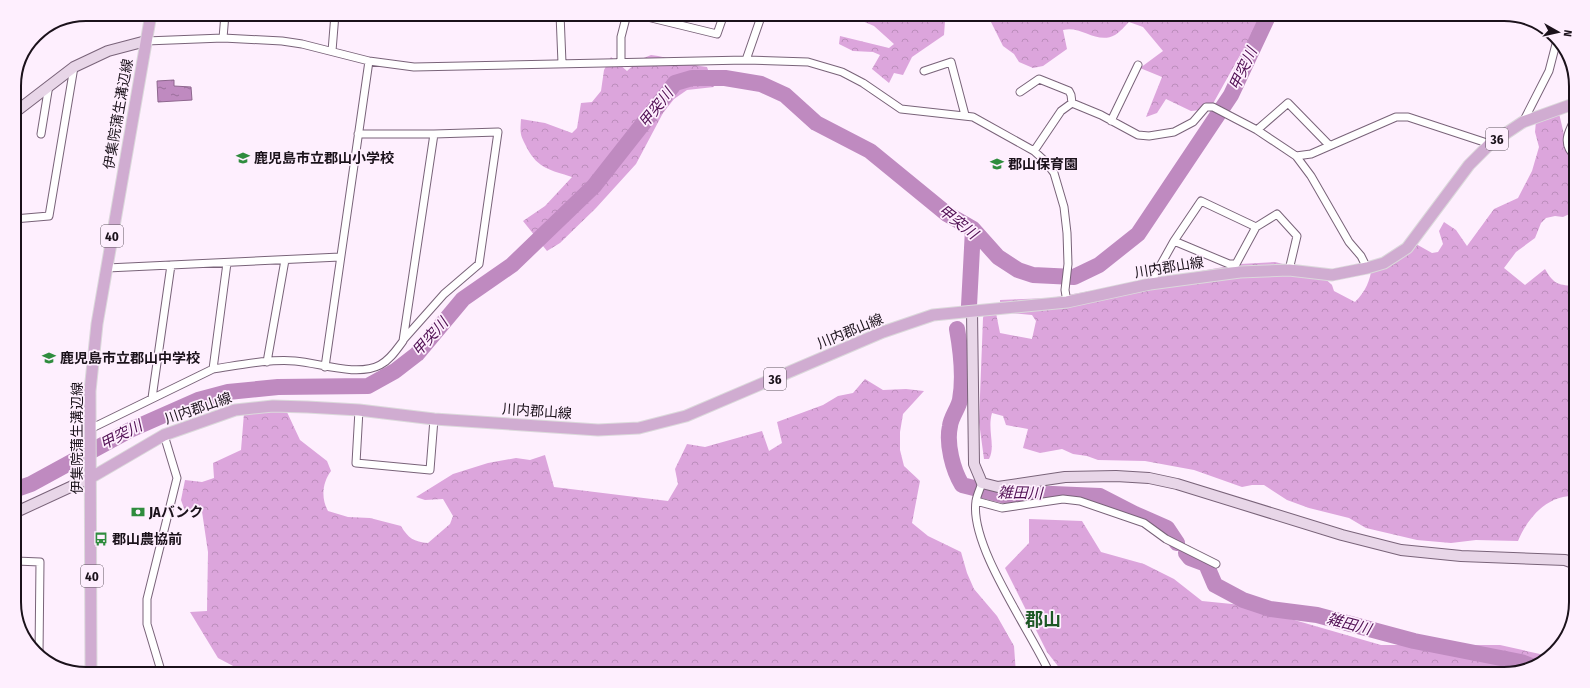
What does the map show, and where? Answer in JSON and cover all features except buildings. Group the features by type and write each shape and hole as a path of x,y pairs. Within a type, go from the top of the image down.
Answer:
{"main road":[{"name":"伊集院蒲生溝辺線","path":"91,667 92,477 90,431 93,363 107,268 150,21"},
{"name":"川内郡山線","path":"92,477 164,436 236,410 273,406 359,410 434,419 598,430 639,428 686,416 883,332 933,314 1067,302 1150,284 1240,272 1289,270 1332,276 1367,268 1384,263 1407,248 1469,165 1490,144 1523,122 1569,106"}],"street":[{"path":"223,38 224,21"},
{"path":"332,51 334,21"},
{"path":"560,21 562,63"},
{"path":"621,62 621,37 625,21"},
{"path":"664,21 717,34 722,21"},
{"path":"746,60 760,21"},
{"path":"21,107 74,67 108,51 146,41 223,38 282,41 332,51 370,61 414,67 621,62 666,63 746,60 808,62 826,66 863,84 901,109 965,115 980,120 1034,151 1046,162 1054,173 1059,187 1067,233 1068,264 1065,290 1067,302"},
{"path":"1523,122 1550,71 1554,52"},
{"path":"326,367 340,257 370,61"},
{"path":"924,71 951,62 965,115"},
{"path":"1111,121 1138,65"},
{"path":"21,218 49,216 74,67"},
{"path":"1020,92 1039,79 1068,91 1071,95 1072,103"},
{"path":"41,134 49,85"},
{"path":"1034,151 1061,111 1072,103"},
{"path":"1072,103 1101,115 1138,135 1149,136 1174,132 1193,122 1206,107 1213,107 1257,130 1296,156 1312,176 1349,242 1361,256 1367,268"},
{"path":"1257,130 1288,103 1329,145"},
{"path":"1296,156 1311,154 1396,117 1408,117 1490,144"},
{"path":"1569,130 1566,142 1569,150"},
{"path":"90,431 152,398 214,370 267,362 295,361 326,367 361,369 380,365 393,354 444,294 480,264 498,132 358,134"},
{"path":"403,341 434,134"},
{"path":"1150,284 1174,241 1201,201 1256,227"},
{"path":"1174,241 1229,264 1236,264 1256,227 1277,214 1297,236 1289,270"},
{"path":"107,268 340,257"},
{"path":"267,362 285,260"},
{"path":"214,370 227,263"},
{"path":"152,398 171,265"},
{"path":"972,311 974,464 982,483 976,500 977,521 982,541 996,572 1046,667"},
{"path":"359,410 356,463 430,470 434,419"},
{"path":"160,667 147,624 146,599 177,478 164,436"},
{"path":"982,483 998,487 1064,477 1116,476 1149,478 1177,484 1342,535 1401,550 1461,556 1564,560 1569,562"},
{"path":"21,509 92,477"},
{"path":"976,500 1002,508 1063,499 1080,501 1144,523 1166,539 1216,564"},
{"path":"21,561 40,562 39,647"}],"green space":[{"path":"862,21 945,21 944,35 912,57 903,75 894,73 889,83 872,69 880,55 873,52 853,51 839,44 840,36 889,48 894,44 874,26"},
{"path":"990,21 1258,21 1210,109 1191,111 1166,99 1157,113 1146,117 1162,77 1140,68 1163,51 1143,27 1129,22 1115,35 1102,38 1076,30 1063,30 1067,49 1043,66 1033,68 1019,62 1014,54 1003,46"},
{"path":"651,55 707,67 714,87 687,90 674,99 663,113 636,164 596,208 560,243 547,251 523,221 545,206 572,177 546,168 531,155 522,137 521,119 545,123 572,133 577,128 581,103 592,102 601,91 604,70 611,57 627,71 639,60"},
{"path":"1558,109 1566,143 1569,147 1569,214 1563,217 1555,216 1546,218 1541,223 1535,238 1516,252 1504,268 1525,285 1545,269 1554,281 1569,285 1569,496 1548,503 1540,509 1527,524 1518,541 1476,540 1451,543 1417,540 1366,528 1349,518 1309,508 1287,500 1264,485 1242,487 1194,470 1145,461 1098,460 1087,456 1073,454 1062,449 1040,453 1023,448 1028,429 1006,425 1003,416 992,413 990,426 992,449 989,459 984,459 979,422 983,318 986,306 994,303 1000,333 1032,339 1036,321 1032,315 1000,312 1000,300 1051,298 1240,264 1275,262 1319,273 1332,285 1334,291 1355,302 1367,286 1372,266 1416,244 1432,253 1438,252 1443,244 1439,231 1444,222 1456,230 1467,246 1494,209 1518,198 1532,171 1539,147 1535,132 1536,121"},
{"path":"865,379 883,390 906,389 924,391 903,414 900,432 900,450 904,466 920,481 912,523 928,536 961,552 967,573 974,589 997,616 1014,646 1016,667 235,667 218,658 190,612 207,611 208,552 201,505 186,514 181,500 185,480 202,482 214,478 213,463 241,450 244,413 286,410 300,440 327,461 331,471 324,486 324,501 328,511 348,517 370,518 401,526 406,534 412,539 419,542 428,543 450,524 453,516 443,499 425,500 416,497 453,474 488,463 516,458 530,460 545,455 554,487 668,501 678,484 675,469 687,444 705,447 762,431 769,451 782,443 777,422 823,405 838,396 853,393"},
{"path":"1029,519 1082,521 1101,552 1144,564 1174,579 1202,601 1242,605 1381,645 1500,645 1542,654 1525,664 1504,667 1059,667 1047,652 1005,568 1029,543"}],"water":[{"path":"174,80 174,86 191,87 192,100 158,102 157,81"}],"waterway":[{"name":"甲突川","path":"21,488 31,484 130,430 198,400 228,392 278,387 368,386 395,371 417,354 463,299 512,265 594,186 675,83 692,78 725,78 761,84 785,95 816,123 870,151 947,214 973,229 998,257 1018,270 1033,275 1074,277 1099,265 1138,234 1231,95 1266,21"},
{"name":"雑田川","path":"969,306 973,229"},
{"name":"雑田川","path":"957,329 962,364 962,383 960,400 951,423 949,441 953,464 962,485 1002,495 1053,494 1100,496 1167,528 1177,543"},
{"name":"雑田川","path":"1186,553 1190,558 1206,564 1215,585 1243,600 1270,609 1317,615 1414,641 1525,664"}],"place":[{"name":"鹿児島市立郡山小学校","path":"243,158"},
{"name":"郡山保育園","path":"997,164"},
{"name":"鹿児島市立郡山中学校","path":"49,358"},
{"name":"JAバンク","path":"138,512"},
{"name":"郡山農協前","path":"101,539"}],"district":[{"name":"郡山","path":"1043,620"}]}
